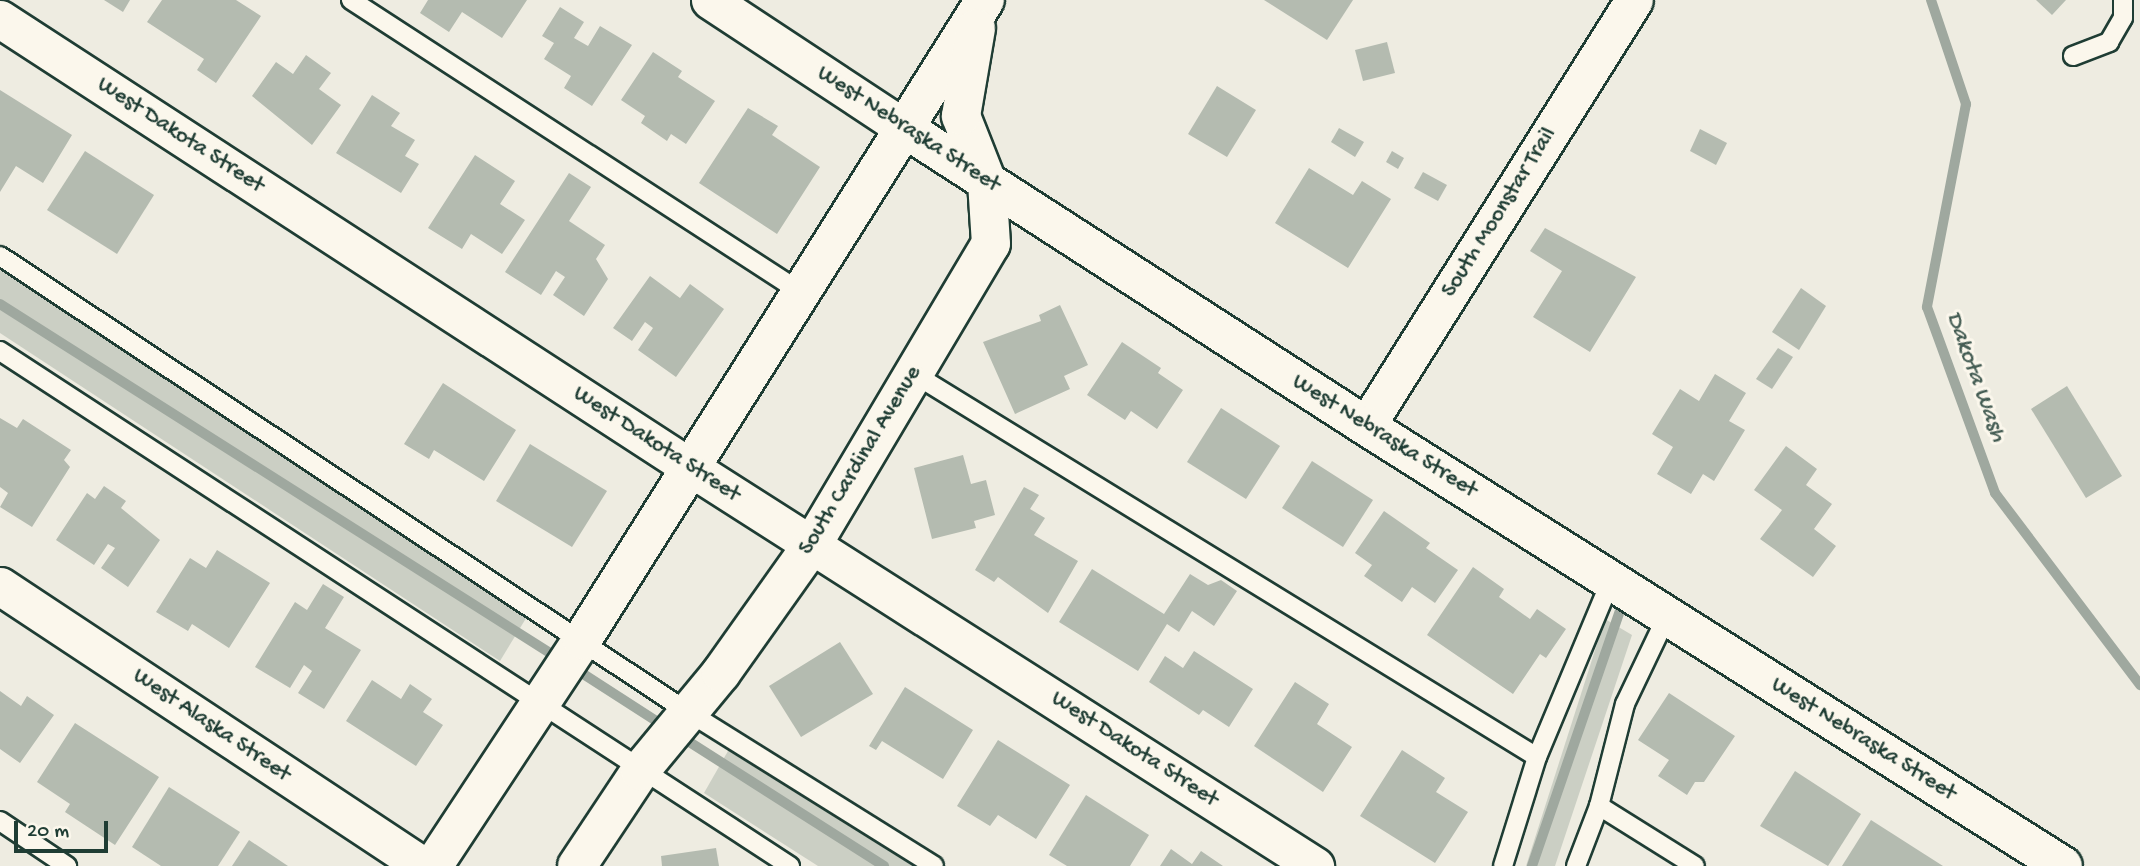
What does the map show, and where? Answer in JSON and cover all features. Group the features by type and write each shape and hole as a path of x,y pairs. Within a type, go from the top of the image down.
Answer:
{"main road":[{"path":"433,866 582,640 688,466 982,4"},
{"name":"South Cardinal Avenue","path":"578,866 640,771 688,712 812,545 991,244 987,181 961,116 982,4"},
{"name":"West Nebraska Street","path":"904,128 1366,426 2063,866"}],"street":[{"name":"West Nebraska Street","path":"710,0 904,128"},
{"name":"South Moonstar Trail","path":"1366,426 1634,0"},
{"name":"West Dakota Street","path":"0,19 688,466 1315,866"},
{"name":"West Alaska Street","path":"0,586 422,866"}],"lane":[{"path":"351,0 799,291"},
{"path":"2073,56 2109,42 2123,18 2123,0"},
{"path":"0,256 688,712 934,866"},
{"path":"0,351 541,703 640,771 790,866"},
{"path":"914,374 1536,757"},
{"path":"1503,866 1536,757 1611,580"},
{"path":"1576,866 1599,806 1625,704 1667,616"},
{"path":"1599,806 1695,866"},
{"path":"0,821 68,866"}],"shaded area":[{"path":"0,270 528,615 500,661 0,333"},
{"path":"1605,619 1632,635 1555,866 1526,866"},
{"path":"732,744 921,866 818,866 704,793"}],"building":[{"path":"104,0 130,0 123,12"},
{"path":"162,0 236,0 261,16 216,83 197,70 204,59 147,22"},
{"path":"428,0 527,0 502,38 462,12 449,32 420,13"},
{"path":"1264,0 1353,0 1327,40"},
{"path":"2036,0 2066,0 2052,15"},
{"path":"560,7 584,22 574,38 588,46 600,26 632,45 592,106 564,88 571,76 544,59 554,43 542,36"},
{"path":"1387,42 1395,73 1363,81 1355,50"},
{"path":"653,52 682,71 678,77 715,101 686,144 671,134 667,141 641,123 645,116 621,100"},
{"path":"306,55 331,73 319,89 341,105 312,145 252,96 276,62 293,74"},
{"path":"1217,86 1256,110 1227,157 1188,134"},
{"path":"0,90 72,135 43,183 16,166 0,192"},
{"path":"372,95 400,113 391,126 415,140 405,156 419,164 401,193 336,153"},
{"path":"748,108 778,126 772,135 820,167 777,234 699,183"},
{"path":"1339,128 1364,142 1355,157 1331,142"},
{"path":"1700,129 1727,143 1716,165 1690,151"},
{"path":"85,151 154,195 117,254 47,210"},
{"path":"1392,151 1404,158 1398,169 1386,162"},
{"path":"475,155 515,181 500,204 525,220 502,254 471,234 462,249 428,228"},
{"path":"1309,168 1353,195 1362,181 1391,199 1348,268 1275,223"},
{"path":"1423,172 1447,185 1438,201 1414,188"},
{"path":"569,173 591,187 569,221 605,245 596,259 608,279 584,316 553,295 565,277 556,271 541,295 505,272"},
{"path":"1545,228 1636,277 1590,352 1533,317 1562,271 1530,251"},
{"path":"650,276 680,298 690,284 724,309 676,377 638,350 653,328 645,322 632,341 613,328"},
{"path":"1801,288 1826,306 1799,350 1772,332"},
{"path":"1060,305 1088,365 1064,376 1070,389 1015,414 983,342 1041,321 1039,315"},
{"path":"1122,342 1161,368 1158,373 1183,390 1157,429 1131,411 1125,420 1087,395"},
{"path":"1778,348 1793,357 1772,389 1756,379"},
{"path":"1715,374 1746,393 1729,421 1745,430 1714,481 1703,474 1691,494 1657,474 1673,447 1652,434 1680,389 1699,401"},
{"path":"443,383 516,430 484,481 434,450 429,459 404,444"},
{"path":"2067,386 2122,476 2086,498 2031,409"},
{"path":"1221,408 1280,446 1246,499 1187,462"},
{"path":"0,418 17,428 23,419 71,450 64,460 70,467 32,527 0,507 8,493 0,487"},
{"path":"530,444 607,491 572,547 496,501"},
{"path":"1786,446 1817,469 1806,485 1832,504 1814,529 1836,546 1813,577 1760,539 1782,510 1754,490"},
{"path":"963,455 971,484 986,480 995,515 974,521 976,528 932,539 914,468"},
{"path":"1312,461 1373,500 1343,547 1282,508"},
{"path":"104,486 126,501 121,508 160,540 128,587 101,568 115,548 108,544 94,565 56,540 87,493 95,499"},
{"path":"1024,487 1039,495 1030,509 1045,518 1034,535 1078,561 1048,613 998,577 994,582 975,570"},
{"path":"1384,511 1430,543 1426,548 1458,570 1435,603 1412,587 1402,602 1364,576 1372,565 1355,553"},
{"path":"217,550 270,583 229,648 192,624 188,631 156,612 190,558 206,568"},
{"path":"1473,567 1504,589 1499,597 1530,619 1537,609 1566,629 1546,658 1540,654 1513,694 1427,635"},
{"path":"1092,569 1164,614 1190,574 1208,585 1221,580 1237,591 1214,626 1192,611 1179,632 1167,624 1138,671 1059,622"},
{"path":"323,584 344,597 325,628 361,650 324,709 298,693 312,671 304,665 290,688 255,667 295,602 307,610"},
{"path":"840,642 873,694 801,737 769,686"},
{"path":"1194,651 1253,689 1229,727 1203,710 1199,715 1149,682 1165,656 1183,668"},
{"path":"372,680 401,699 410,684 432,699 423,712 443,725 416,766 346,721"},
{"path":"1295,682 1329,704 1317,724 1352,747 1323,792 1254,746"},
{"path":"905,687 973,730 943,779 882,741 876,750 869,746"},
{"path":"0,691 21,706 27,696 54,715 20,763 0,749"},
{"path":"1669,693 1735,736 1704,782 1695,782 1687,795 1658,776 1669,760 1638,740"},
{"path":"75,723 159,777 115,845 65,812 70,804 37,782"},
{"path":"998,740 1070,785 1036,839 998,815 990,826 957,806"},
{"path":"1402,750 1445,778 1436,792 1468,812 1435,863 1360,816"},
{"path":"1795,771 1861,814 1828,866 1760,826"},
{"path":"169,787 240,832 218,866 161,866 132,847"},
{"path":"1086,795 1149,835 1130,866 1067,866 1049,855"},
{"path":"1871,820 1943,866 1842,866"},
{"path":"249,840 288,866 232,866"},
{"path":"716,848 719,866 662,866 661,856"},
{"path":"1171,849 1192,864 1201,851 1223,866 1160,866"}],"waterway":[{"name":"Dakota Wash","path":"1931,0 1966,104 1927,307 1995,493 2140,685"},
{"path":"0,304 561,660"},
{"path":"1532,866 1623,601"},
{"path":"574,668 667,728"},
{"path":"680,736 884,866"}]}
